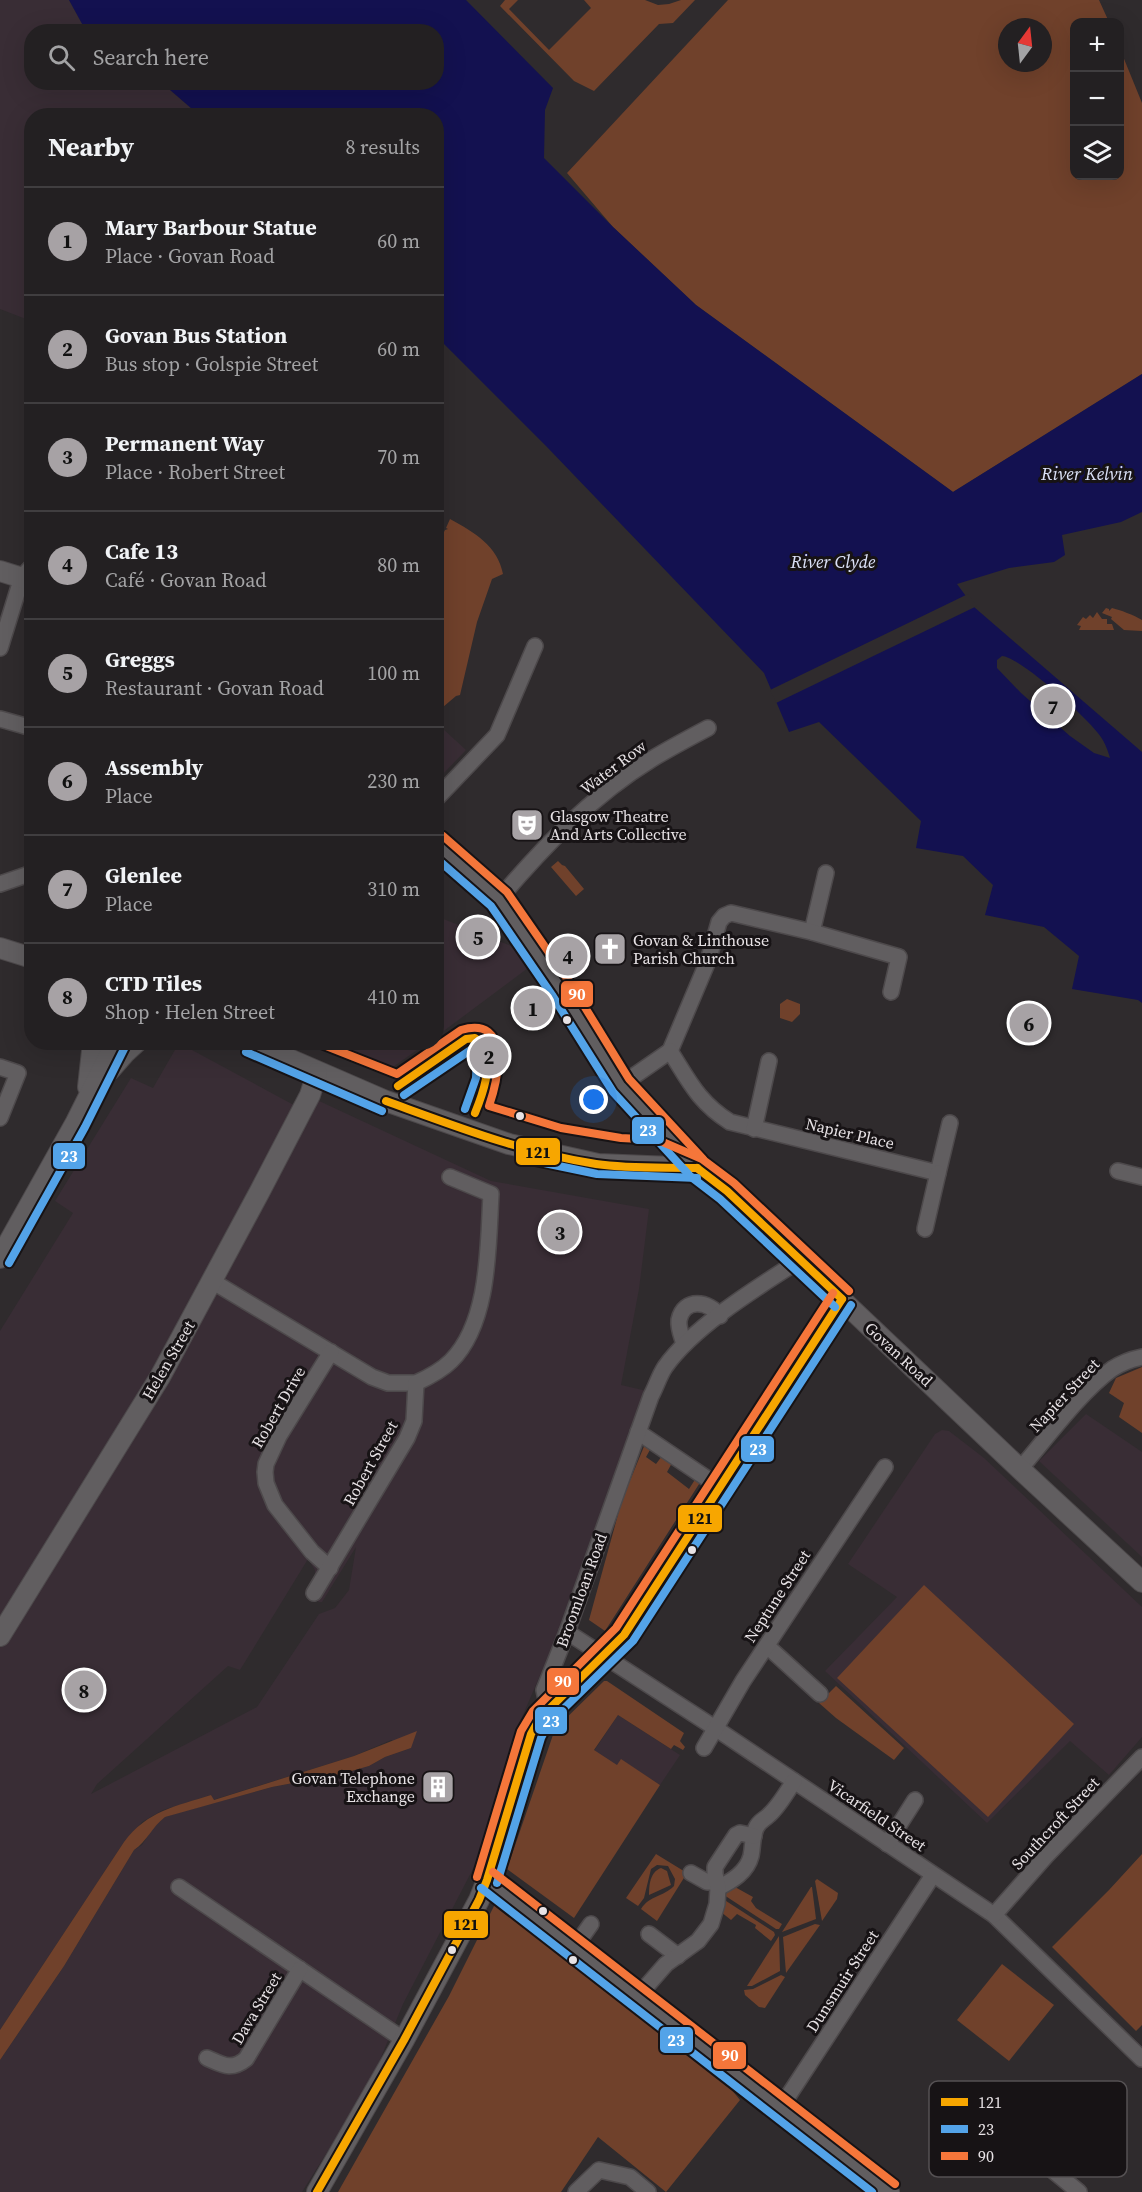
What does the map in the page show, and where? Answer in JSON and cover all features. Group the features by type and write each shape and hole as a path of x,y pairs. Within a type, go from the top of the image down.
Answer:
{"street":[{"path":"0,571 24,574"},
{"path":"0,648 24,585"},
{"path":"444,791 497,735 535,646"},
{"path":"0,719 24,726"},
{"name":"Water Row","path":"500,899 561,833 605,792 651,759 708,728"},
{"name":"Govan Road","path":"444,853 500,899 561,989 621,1085 697,1168 727,1191 1142,1582"},
{"path":"812,932 826,873"},
{"path":"0,884 24,876"},
{"path":"621,1085 670,1052 708,961 719,922 731,913 812,932 899,957 891,992"},
{"path":"0,948 24,956"},
{"path":"87,1099 92,1050"},
{"path":"87,1099 99,1050"},
{"path":"0,1258 112,1050"},
{"path":"87,1099 118,1059 128,1050"},
{"path":"267,1050 386,1101 527,1149 598,1164 697,1168"},
{"name":"Napier Place","path":"670,1052 701,1098 712,1110 730,1122 938,1173"},
{"path":"754,1129 769,1061"},
{"path":"0,1067 18,1073 0,1118"},
{"name":"Helen Street","path":"0,1636 160,1377 310,1095 317,1073"},
{"path":"926,1229 950,1123"},
{"path":"1118,1171 1142,1177"},
{"path":"212,1281 357,1370 388,1383 416,1383 431,1377 452,1360 468,1334 482,1293 491,1194 450,1177"},
{"name":"Broomloan Road","path":"548,1708 544,1690 651,1396 664,1368 684,1344 800,1260"},
{"path":"317,2192 404,2040 479,1900 531,1734 540,1718 624,1635 842,1299"},
{"path":"684,1344 679,1322 682,1314 688,1308 702,1303 712,1306 720,1316"},
{"name":"Robert Drive","path":"330,1568 312,1552 275,1505 266,1484 265,1472 266,1464 279,1436 331,1352"},
{"name":"Napier Street","path":"1020,1469 1084,1396 1112,1369 1131,1359 1142,1357"},
{"name":"Robert Street","path":"314,1593 407,1438 414,1421 416,1383"},
{"path":"638,1432 721,1488"},
{"name":"Neptune Street","path":"704,1748 767,1646 885,1467"},
{"name":"Vicarfield Street","path":"567,1632 994,1915 1142,2059"},
{"path":"767,1646 820,1694"},
{"name":"Southcroft Street","path":"994,1915 1046,1856 1142,1757"},
{"path":"691,1873 717,1885 738,1875 746,1867 750,1858 754,1836 761,1820 768,1816 794,1781"},
{"path":"886,1844 915,1800"},
{"path":"638,1996 655,1975 692,1947 711,1924 717,1904 716,1867 736,1835 740,1833 754,1836"},
{"name":"Dunsmuir Street","path":"781,2107 933,1875"},
{"path":"487,1880 889,2192"},
{"name":"Dava Street","path":"179,1887 404,2040"},
{"path":"574,1947 591,1924"},
{"path":"649,1934 672,1949 678,1956"},
{"name":"Dava Street","path":"207,2058 225,2066 238,2066 246,2059 300,1969"},
{"path":"576,2192 599,2170 630,2177 648,2192"},
{"path":"1060,2177 1078,2192"}],"shaded area":[{"path":"0,0 69,0 82,24 24,24 24,90 170,90 191,108 24,108 24,318 0,309"},
{"path":"505,0 518,0 509,9 549,50 591,8 584,0 645,0 658,5 681,0 695,0 673,23 659,24 594,91 574,81 500,6"},
{"path":"728,0 1099,0 1107,18 1070,18 1070,180 1124,180 1124,59 1142,103 1142,374 953,492 696,305 613,227 567,173"},
{"path":"450,519 484,541 496,555 503,574 492,579 477,622 460,695 444,706 444,532 448,529 446,528"},
{"path":"1106,608 1109,611 1112,608 1119,610 1142,620 1142,631 1124,630 1111,619 1112,617 1102,613"},
{"path":"1097,612 1102,619 1107,619 1107,624 1112,624 1114,630 1079,630 1081,626 1077,625 1083,617 1086,619 1090,615 1093,618"},
{"path":"444,730 466,750 444,773"},
{"path":"558,861 584,889 576,896 551,867"},
{"path":"444,919 511,946 528,968 444,1031"},
{"path":"787,999 800,1004 800,1014 792,1022 780,1018 780,1004"},
{"path":"175,1050 192,1050 303,1110 317,1100 491,1181 649,1209 639,1289 621,1385 647,1391 627,1438 566,1616 515,1733 477,1861 403,2004 370,2084 302,2192 0,2192 0,2060 64,1966 134,1850 142,1845 154,1826 165,1817 177,1813 272,1787 341,1774 369,1766 385,1757 411,1748 391,1740 354,1756 213,1800 211,1795 163,1810 142,1822 124,1842 0,2030 0,1331 73,1213 55,1201 131,1078 153,1088","holes":["356,1547 349,1590 335,1608 319,1614 257,1707 91,1794 97,1784 228,1666 240,1670 308,1559 315,1570 315,1577 307,1592 322,1602"]},
{"path":"342,1050 417,1050 390,1069"},
{"path":"1142,1367 1142,1433 1119,1417 1124,1403 1109,1393 1116,1378"},
{"path":"1086,1414 1142,1452 1142,1557 1039,1461"},
{"path":"942,1430 949,1431 984,1458 1142,1607 1142,1737 1109,1775 1070,1741 987,1823 825,1671 897,1597 848,1564 935,1434"},
{"path":"645,1444 651,1448 646,1457 656,1464 662,1456 672,1463 667,1472 689,1489 696,1478 701,1481 605,1631 589,1620 622,1500"},
{"path":"924,1585 1074,1724 988,1817 837,1678"},
{"path":"604,1681 684,1733 680,1741 685,1747 683,1750 674,1745 671,1749 618,1715 594,1750 617,1765 621,1759 660,1785 574,1918 507,1869 555,1729"},
{"path":"836,1686 904,1748 894,1760 819,1703"},
{"path":"618,1715 680,1755 660,1785 621,1760 617,1766 594,1751"},
{"path":"417,1731 411,1748 385,1757 369,1766 341,1774 272,1787 165,1817 134,1850 64,1966 0,2060 0,2030 124,1842 142,1823 174,1807 211,1795 214,1800 354,1756"},
{"path":"656,1854 687,1873 657,1921 641,1909 648,1901 674,1886 675,1879 668,1866 657,1865 651,1869 644,1898 638,1906 626,1898"},
{"path":"1142,1854 1142,2025 1136,2031 1052,1947"},
{"path":"661,1868 667,1871 671,1885 649,1895 652,1876"},
{"path":"817,1879 838,1893 837,1899 822,1921 815,1881"},
{"path":"735,1887 753,1897 751,1901 756,1908 782,1924 779,1929 724,1895"},
{"path":"811,1887 816,1919 782,1932"},
{"path":"723,1899 774,1932 775,1935 771,1941 755,1928 756,1925 737,1914 731,1920 721,1912"},
{"path":"495,1904 731,2089 740,2100 666,2192 598,2137 561,2192 338,2192 449,1996"},
{"path":"815,1924 820,1925 786,1973 783,1937"},
{"path":"779,1936 780,1971 752,1986 747,1986"},
{"path":"1002,1964 1054,2005 1009,2061 957,2020"},
{"path":"781,1975 785,1977 765,2008 759,2007 745,1995 744,1990 753,1989"}],"water":[{"name":"River Clyde","path":"69,0 466,0 553,88 545,110 544,158 696,305 953,492 1142,374 1142,512 1121,522 1062,535 1065,555 1054,562 1009,568 957,584 974,607 1142,752 1142,1003 1138,1000 1072,989 1079,956 1044,927 985,915 993,885 963,856 916,848 921,821 819,722 789,732 764,673 547,447 444,344 444,108 191,108 170,90 444,90 444,24 82,24","holes":["1002,656 1023,666 1052,688 1090,724 1102,738 1110,758 1094,753 1070,736 1021,693 997,668 997,660"]}],"pier":[{"path":"968,594 977,606 776,703 770,690"}],"transit line":[{"name":"90","path":"444,837 507,892 570,983 629,1079 703,1159"},
{"name":"23","path":"444,865 491,906 552,995 613,1092 690,1176 720,1199 835,1307"},
{"name":"90","path":"444,1042 461,1030 477,1028 488,1032 495,1041 498,1067 489,1106 561,1128 621,1138 658,1140 702,1159 734,1183 849,1291"},
{"name":"121","path":"398,1086 466,1039 475,1038 486,1045 488,1063 484,1088 475,1113"},
{"name":"23","path":"404,1095 472,1049 477,1052 476,1078 465,1109"},
{"name":"23","path":"9,1263 85,1127 124,1050"},
{"name":"90","path":"336,1050 397,1074 432,1050"},
{"name":"23","path":"246,1052 382,1111"},
{"name":"121","path":"386,1101 490,1138 569,1159 621,1167 697,1168"},
{"name":"23","path":"525,1159 597,1174 697,1178"},
{"name":"121","path":"697,1168 727,1191 842,1299"},
{"name":"90","path":"477,1877 521,1731 533,1711 616,1628 833,1293"},
{"name":"121","path":"317,2192 404,2040 479,1900 531,1734 540,1718 624,1635 842,1299"},
{"name":"23","path":"497,1883 541,1738 548,1724 633,1641 851,1305"},
{"name":"90","path":"493,1872 895,2184"},
{"name":"23","path":"481,1888 872,2192"}],"place":[{"name":"Glenlee","path":"1053,706"},
{"name":"Glasgow Theatre And Arts Collective","path":"527,825"},
{"name":"Greggs","path":"478,937"},
{"name":"Govan & Linthouse Parish Church","path":"610,949"},
{"name":"Cafe 13","path":"568,956"},
{"name":"Mary Barbour Statue","path":"533,1008"},
{"name":"Assembly","path":"1029,1023"},
{"name":"Govan Bus Station","path":"489,1056"},
{"name":"Permanent Way","path":"560,1232"},
{"name":"CTD Tiles","path":"84,1690"},
{"name":"Govan Telephone Exchange","path":"438,1787"}],"water label":[{"name":"River Kelvin","path":"1087,473"}]}
